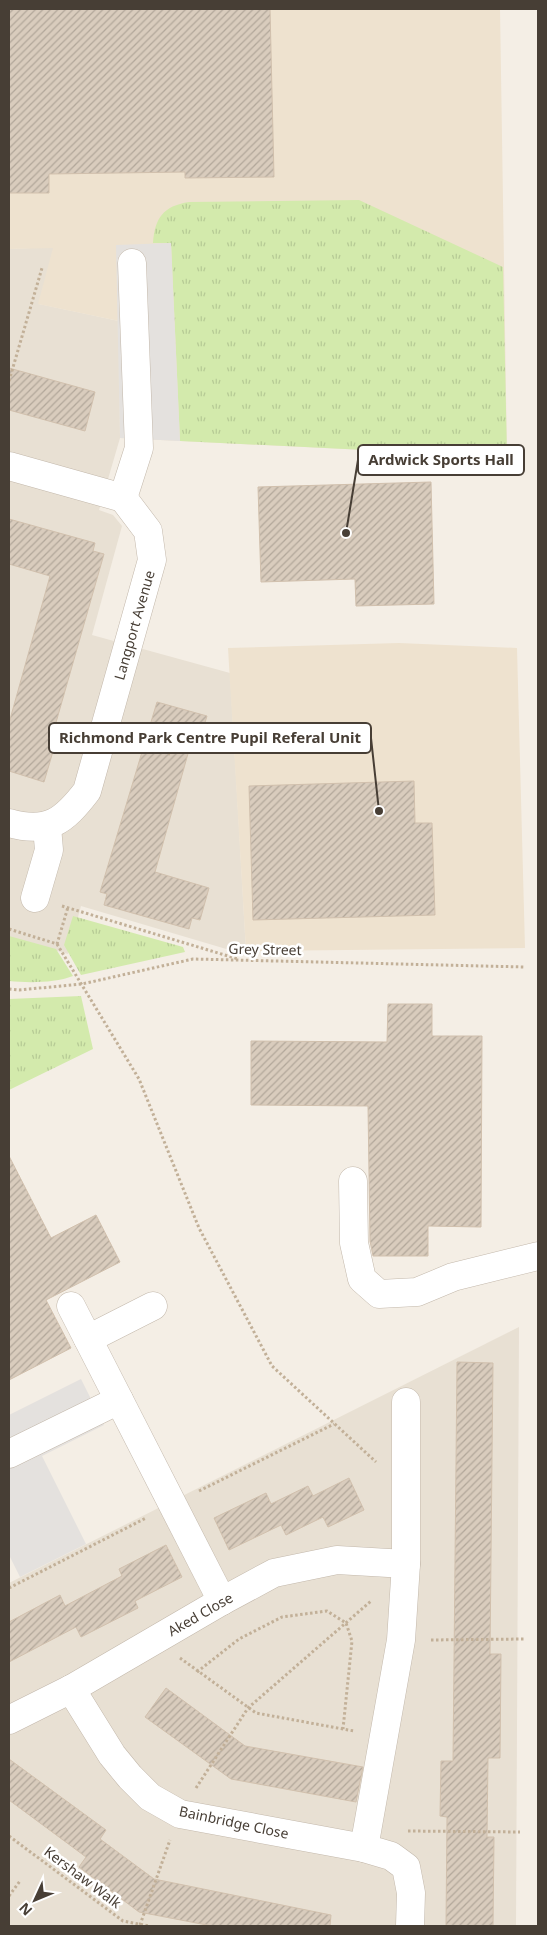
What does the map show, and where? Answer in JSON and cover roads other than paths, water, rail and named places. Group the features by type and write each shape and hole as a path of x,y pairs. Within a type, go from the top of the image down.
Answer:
{"street":[{"path":"9,466 123,498 139,448 132,263"},
{"name":"Langport Avenue","path":"47,827 71,812 87,791 152,560 148,531 123,498"},
{"path":"9,823 47,827 49,850 35,898"},
{"path":"353,1181 354,1243 362,1279 379,1294 417,1292 453,1278 538,1256"},
{"path":"71,1306 222,1601"},
{"path":"88,1339 153,1306"},
{"path":"9,1454 119,1400"},
{"path":"406,1402 406,1564 401,1640 364,1848 391,1856 406,1867 411,1893 410,1926"},
{"name":"Aked Close","path":"9,1720 71,1690 222,1601 274,1573 337,1560 406,1564"},
{"name":"Bainbridge Close","path":"71,1690 112,1755 130,1777 150,1796 180,1814 364,1848"}],"place":[{"name":"Ardwick Sports Hall","path":"346,533"},
{"name":"Richmond Park Centre Pupil Referal Unit","path":"379,811"}]}
